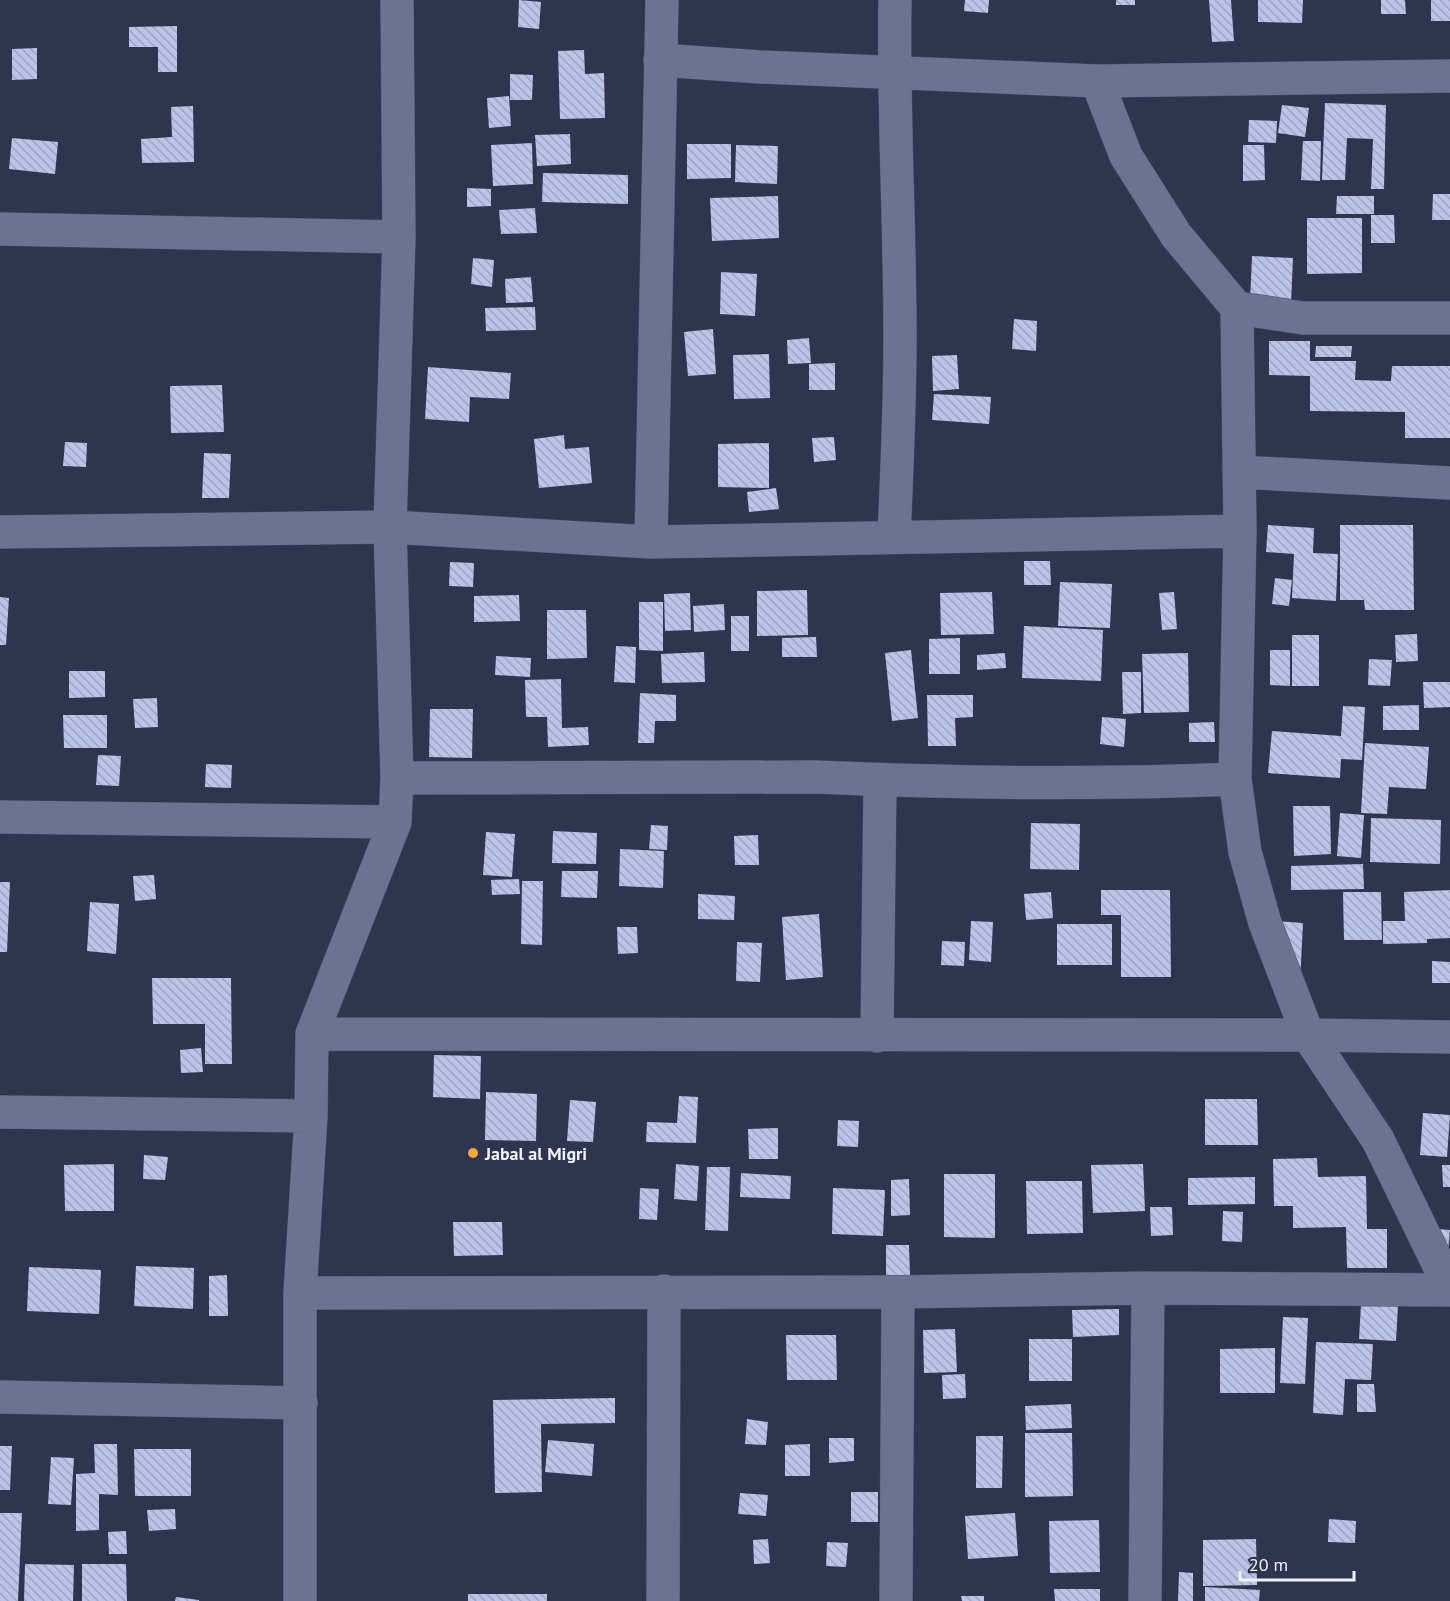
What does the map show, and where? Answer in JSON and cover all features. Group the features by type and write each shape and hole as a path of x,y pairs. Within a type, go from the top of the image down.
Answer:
{"street":[{"path":"300,1601 298,1541 301,1403 300,1293 311,1116 312,1034 395,822 397,778 390,527 399,237 397,0"},
{"path":"651,542 662,0"},
{"path":"894,537 900,347 894,72 895,0"},
{"path":"660,60 760,67 1097,81 1450,76"},
{"path":"300,1293 898,1292 1148,1287 1450,1289 1378,1140 1308,1035 1259,903 1245,852 1235,779 1240,531 1237,308 1176,235 1126,156 1097,81"},
{"path":"0,229 399,237"},
{"path":"1237,308 1303,318 1450,318"},
{"path":"1239,472 1450,483"},
{"path":"0,532 390,527 651,542 1240,531"},
{"path":"397,778 816,777 880,780 1139,783 1235,779"},
{"path":"877,1036 880,780"},
{"path":"0,817 395,822"},
{"path":"312,1034 1450,1037"},
{"path":"0,1112 311,1116"},
{"path":"1145,1601 1148,1287"},
{"path":"663,1601 664,1291"},
{"path":"897,1601 898,1292"},
{"path":"0,1397 301,1403"}],"building":[{"path":"519,0 541,2 539,29 518,27"},
{"path":"965,0 989,0 988,13 964,11"},
{"path":"1116,0 1135,0 1135,5 1116,5"},
{"path":"1209,0 1231,0 1234,41 1212,42"},
{"path":"1258,0 1303,0 1302,23 1258,22"},
{"path":"1381,0 1405,0 1406,14 1381,14"},
{"path":"1431,0 1450,0 1450,21 1431,21"},
{"path":"177,26 177,72 158,72 158,47 129,47 129,27"},
{"path":"37,48 37,79 12,80 12,49"},
{"path":"584,50 585,74 604,73 605,118 560,119 558,51"},
{"path":"510,74 533,75 532,100 510,100"},
{"path":"509,96 511,126 489,128 487,98"},
{"path":"1325,103 1386,105 1384,189 1371,189 1373,139 1347,138 1345,180 1322,180"},
{"path":"1282,105 1309,108 1305,137 1278,133"},
{"path":"193,106 194,162 142,163 141,139 172,137 171,107"},
{"path":"1249,120 1277,121 1276,143 1248,142"},
{"path":"570,134 571,164 537,166 535,135"},
{"path":"12,138 58,142 55,174 9,169"},
{"path":"1303,141 1321,141 1320,181 1301,180"},
{"path":"532,143 533,184 493,186 491,145"},
{"path":"687,144 731,144 731,178 687,179"},
{"path":"736,145 778,146 777,184 735,182"},
{"path":"1243,145 1264,145 1265,180 1243,181"},
{"path":"543,173 628,175 628,204 542,202"},
{"path":"467,188 491,189 491,206 467,207"},
{"path":"1433,194 1450,194 1450,220 1432,220"},
{"path":"778,196 779,238 712,241 710,198"},
{"path":"1337,196 1374,196 1374,214 1336,214"},
{"path":"535,208 537,233 501,234 499,210"},
{"path":"1371,215 1394,215 1395,243 1371,243"},
{"path":"1307,218 1362,218 1362,273 1307,274"},
{"path":"1252,256 1293,258 1291,304 1250,302"},
{"path":"473,258 494,260 492,287 471,284"},
{"path":"721,272 757,274 755,316 720,314"},
{"path":"531,277 533,302 506,303 505,279"},
{"path":"535,307 536,330 486,331 485,308"},
{"path":"1014,319 1037,321 1036,351 1012,349"},
{"path":"713,329 716,374 688,376 684,332"},
{"path":"809,338 811,363 788,364 787,340"},
{"path":"1269,341 1310,341 1310,361 1356,361 1355,380 1391,381 1392,366 1450,366 1450,438 1405,438 1405,412 1310,411 1310,376 1269,375"},
{"path":"1316,346 1352,346 1351,357 1315,357"},
{"path":"769,354 770,398 734,399 733,355"},
{"path":"957,355 959,389 933,391 932,356"},
{"path":"835,363 835,390 809,390 809,364"},
{"path":"428,367 511,373 509,399 470,397 469,422 425,419"},
{"path":"222,385 224,432 171,433 170,386"},
{"path":"934,394 991,397 989,424 932,420"},
{"path":"564,435 565,449 589,447 592,483 539,488 534,439"},
{"path":"834,437 836,460 814,462 812,438"},
{"path":"65,442 87,443 86,467 63,466"},
{"path":"769,443 769,488 718,487 718,444"},
{"path":"204,453 231,454 229,498 202,498"},
{"path":"776,488 779,509 749,512 747,492"},
{"path":"1268,525 1314,528 1313,553 1338,554 1336,601 1292,598 1294,554 1266,552"},
{"path":"1340,525 1413,525 1414,610 1365,610 1364,600 1340,600"},
{"path":"1024,561 1050,561 1051,585 1024,585"},
{"path":"450,562 474,563 473,587 449,586"},
{"path":"1275,578 1292,580 1289,606 1272,604"},
{"path":"1060,582 1112,584 1110,628 1058,626"},
{"path":"807,590 808,635 757,636 757,591"},
{"path":"992,592 994,634 941,635 940,593"},
{"path":"1174,592 1177,629 1162,630 1159,593"},
{"path":"690,593 691,630 665,631 664,594"},
{"path":"519,595 520,621 474,622 474,596"},
{"path":"0,597 9,598 6,645 0,645"},
{"path":"639,602 663,602 663,651 639,650"},
{"path":"724,604 725,630 694,632 693,606"},
{"path":"547,610 586,610 587,658 547,659"},
{"path":"731,616 749,616 749,651 731,651"},
{"path":"1024,626 1103,630 1101,681 1022,678"},
{"path":"1417,634 1418,661 1396,662 1395,635"},
{"path":"1292,635 1319,635 1319,686 1292,686"},
{"path":"816,637 817,657 782,657 782,638"},
{"path":"960,638 960,674 929,674 929,639"},
{"path":"616,646 636,647 635,683 614,682"},
{"path":"911,650 918,718 892,721 885,653"},
{"path":"1270,650 1290,650 1290,686 1270,685"},
{"path":"704,652 705,682 662,683 661,654"},
{"path":"1005,653 1006,668 977,670 977,655"},
{"path":"1188,653 1189,712 1144,713 1142,654"},
{"path":"496,656 531,658 530,677 495,675"},
{"path":"1369,659 1392,660 1390,686 1368,685"},
{"path":"69,671 105,671 105,697 69,698"},
{"path":"1122,672 1141,672 1141,713 1123,714"},
{"path":"561,679 562,728 588,727 589,745 548,747 547,717 526,717 525,680"},
{"path":"1423,682 1450,682 1450,707 1424,708"},
{"path":"640,693 676,695 676,721 655,721 654,743 638,743"},
{"path":"927,695 973,695 973,717 955,718 956,746 928,746"},
{"path":"157,698 158,727 135,728 133,699"},
{"path":"1419,705 1419,730 1383,730 1383,706"},
{"path":"1343,706 1365,707 1362,760 1341,759 1340,778 1268,773 1272,731 1341,736"},
{"path":"430,709 473,709 472,758 429,757"},
{"path":"63,715 107,715 107,748 64,748"},
{"path":"1102,717 1126,719 1124,747 1100,744"},
{"path":"1214,722 1215,742 1189,742 1189,723"},
{"path":"1365,743 1429,747 1426,789 1389,787 1387,814 1361,813"},
{"path":"98,755 121,756 119,786 96,785"},
{"path":"206,764 232,765 231,788 205,787"},
{"path":"1293,806 1330,806 1331,854 1294,856"},
{"path":"1340,813 1364,815 1361,858 1337,856"},
{"path":"1371,818 1441,820 1440,864 1370,862"},
{"path":"1031,823 1080,824 1079,870 1030,869"},
{"path":"651,825 668,826 667,850 649,849"},
{"path":"553,831 597,833 596,864 552,863"},
{"path":"486,832 515,834 512,877 483,875"},
{"path":"758,835 759,865 735,865 734,836"},
{"path":"620,849 664,851 663,888 619,886"},
{"path":"1363,864 1364,889 1291,890 1291,866"},
{"path":"562,871 598,871 597,898 561,897"},
{"path":"154,875 156,899 135,901 133,876"},
{"path":"519,879 520,894 492,895 491,880"},
{"path":"522,881 543,881 542,945 521,944"},
{"path":"0,882 10,882 7,952 0,952"},
{"path":"1101,890 1170,890 1171,977 1121,977 1121,915 1101,915"},
{"path":"1450,890 1450,938 1427,939 1427,943 1383,944 1383,921 1405,921 1404,892"},
{"path":"1051,892 1053,918 1026,920 1024,894"},
{"path":"1343,892 1381,892 1382,940 1344,940"},
{"path":"698,894 735,896 734,920 698,919"},
{"path":"90,902 119,904 116,954 87,951"},
{"path":"819,914 823,977 786,980 782,917"},
{"path":"971,921 993,922 991,962 969,960"},
{"path":"1275,921 1303,923 1300,983"},
{"path":"1057,924 1112,924 1112,965 1057,965"},
{"path":"617,927 637,927 638,953 618,954"},
{"path":"942,941 965,942 964,966 941,965"},
{"path":"737,942 762,943 760,982 736,981"},
{"path":"1432,961 1450,962 1450,983 1432,983"},
{"path":"152,978 231,978 232,1064 205,1064 205,1024 153,1024"},
{"path":"201,1048 203,1072 181,1073 180,1050"},
{"path":"434,1055 481,1056 480,1099 433,1097"},
{"path":"486,1092 537,1094 536,1141 485,1140"},
{"path":"679,1096 698,1097 696,1143 646,1142 647,1122 677,1123"},
{"path":"1205,1099 1257,1099 1258,1145 1205,1145"},
{"path":"570,1100 596,1102 593,1142 567,1141"},
{"path":"1423,1113 1450,1115 1447,1157 1420,1155"},
{"path":"838,1120 859,1121 858,1147 837,1146"},
{"path":"778,1128 778,1159 749,1159 748,1129"},
{"path":"144,1155 168,1157 165,1180 143,1179"},
{"path":"1317,1158 1318,1177 1366,1176 1367,1229 1387,1229 1387,1268 1347,1268 1346,1227 1293,1228 1293,1206 1274,1206 1273,1159"},
{"path":"114,1164 114,1211 65,1211 64,1165"},
{"path":"676,1164 699,1166 697,1201 674,1199"},
{"path":"1143,1164 1145,1211 1093,1213 1091,1165"},
{"path":"1442,1165 1450,1165 1450,1187 1443,1187"},
{"path":"707,1167 730,1167 728,1231 705,1230"},
{"path":"741,1173 791,1176 790,1199 740,1197"},
{"path":"944,1174 995,1174 995,1238 944,1237"},
{"path":"1255,1177 1255,1204 1188,1205 1188,1178"},
{"path":"909,1179 910,1215 891,1216 891,1180"},
{"path":"1026,1181 1082,1181 1083,1233 1027,1234"},
{"path":"640,1188 659,1189 657,1220 639,1219"},
{"path":"833,1188 885,1190 883,1236 832,1234"},
{"path":"1150,1207 1172,1207 1173,1235 1151,1236"},
{"path":"1223,1211 1243,1212 1242,1242 1222,1241"},
{"path":"453,1222 502,1222 503,1255 454,1256"},
{"path":"1426,1228 1450,1230 1448,1252"},
{"path":"886,1245 909,1245 910,1275 886,1275"},
{"path":"136,1266 194,1268 193,1309 134,1306"},
{"path":"29,1267 101,1270 99,1314 27,1311"},
{"path":"227,1275 228,1316 209,1316 209,1276"},
{"path":"1361,1304 1398,1306 1396,1341 1359,1339"},
{"path":"1119,1309 1119,1335 1073,1337 1072,1310"},
{"path":"1283,1317 1308,1318 1305,1384 1280,1383"},
{"path":"955,1329 957,1372 924,1373 923,1330"},
{"path":"786,1335 836,1335 837,1380 787,1380"},
{"path":"1029,1339 1072,1339 1072,1381 1029,1381"},
{"path":"1316,1342 1373,1344 1371,1380 1345,1379 1343,1415 1313,1413"},
{"path":"1275,1348 1275,1393 1220,1393 1220,1349"},
{"path":"965,1374 966,1398 943,1399 942,1375"},
{"path":"1357,1384 1374,1384 1376,1412 1357,1412"},
{"path":"615,1398 615,1423 541,1424 542,1492 495,1493 493,1400"},
{"path":"1071,1404 1072,1428 1026,1430 1025,1406"},
{"path":"747,1419 768,1422 766,1445 745,1444"},
{"path":"1025,1433 1072,1433 1073,1496 1025,1497"},
{"path":"976,1436 1003,1436 1002,1488 976,1488"},
{"path":"829,1438 854,1438 854,1461 829,1463"},
{"path":"548,1440 594,1444 592,1476 545,1472"},
{"path":"94,1444 117,1444 118,1495 99,1494 99,1530 76,1531 76,1474 95,1473"},
{"path":"810,1444 810,1476 785,1476 785,1445"},
{"path":"0,1446 12,1446 10,1490 0,1490"},
{"path":"134,1449 191,1449 191,1496 135,1496"},
{"path":"51,1457 74,1458 71,1505 48,1504"},
{"path":"851,1492 878,1492 878,1522 851,1522"},
{"path":"740,1493 768,1495 766,1516 738,1514"},
{"path":"175,1509 176,1529 149,1531 147,1510"},
{"path":"0,1513 22,1513 18,1601 0,1601"},
{"path":"1015,1513 1018,1556 968,1559 965,1516"},
{"path":"1329,1519 1356,1521 1355,1543 1328,1542"},
{"path":"1099,1520 1100,1572 1050,1573 1049,1521"},
{"path":"126,1531 127,1554 109,1554 108,1532"},
{"path":"768,1539 770,1563 754,1564 753,1540"},
{"path":"1256,1539 1257,1585 1203,1586 1203,1540"},
{"path":"827,1542 848,1543 846,1567 826,1566"},
{"path":"25,1564 74,1565 73,1601 24,1601"},
{"path":"82,1564 126,1564 127,1601 82,1601"},
{"path":"1179,1572 1193,1573 1193,1601 1178,1601"},
{"path":"1205,1587 1260,1590 1259,1601 1205,1601"},
{"path":"1054,1589 1100,1589 1100,1601 1055,1601"},
{"path":"468,1594 547,1594 547,1601 468,1601"},
{"path":"961,1596 984,1596 984,1601 962,1601"},
{"path":"176,1597 199,1600 199,1601 175,1601"}],"place":[{"name":"Jabal al Migri","path":"473,1153"}]}
